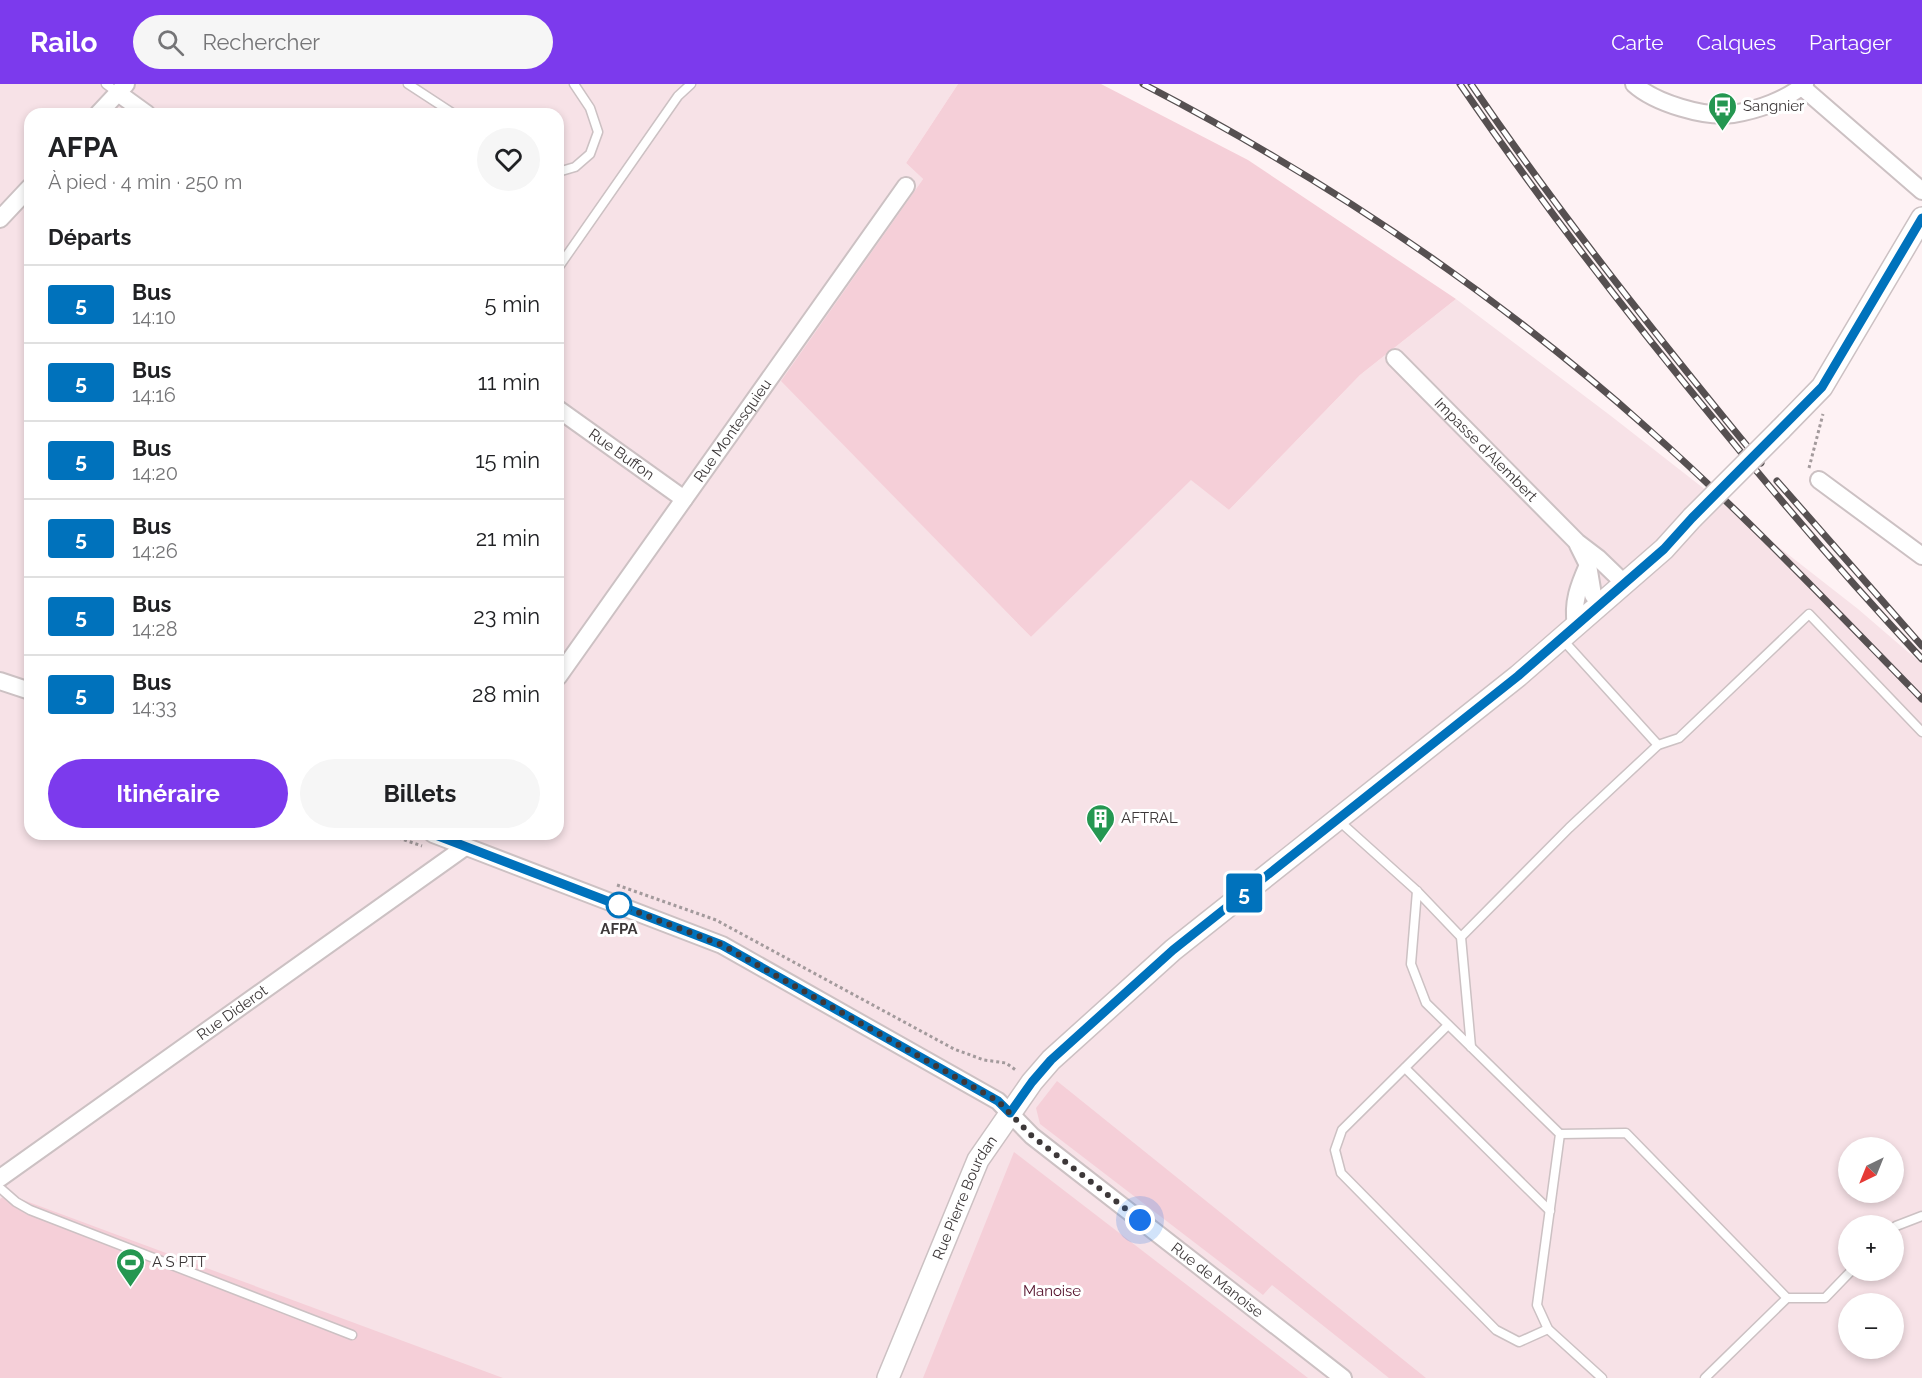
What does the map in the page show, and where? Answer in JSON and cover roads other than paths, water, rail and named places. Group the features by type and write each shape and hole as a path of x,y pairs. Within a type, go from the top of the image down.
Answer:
{"street":[{"path":"1634,84 1667,104 1697,112 1731,115 1763,107 1804,85 1922,191"},
{"path":"102,108 117,87 140,108"},
{"name":"Rue Montesquieu","path":"564,669 906,186"},
{"path":"0,219 24,193"},
{"name":"Rue Pierre Bourdan","path":"888,1378 978,1160 1032,1082 1051,1060 1173,950 1518,676 1664,549 1822,387 1922,218"},
{"name":"Impasse d'Alembert","path":"1395,358 1577,542 1625,584"},
{"name":"Rue Buffon","path":"564,413 684,499"},
{"path":"1819,480 1922,556"},
{"name":"Impasse d'Alembert","path":"1577,542 1588,565 1593,595 1601,604"},
{"path":"1569,632 1574,605 1588,565"},
{"path":"0,681 24,689"},
{"name":"Rue de Manoise","path":"451,840 722,945 998,1101 1032,1136 1343,1378"},
{"name":"Rue Diderot","path":"0,1178 465,847"}],"lane":[{"path":"408,84 445,108"},
{"path":"564,170 575,167 590,154 598,132 590,108 574,84"},
{"path":"564,259 678,96 691,84"},
{"path":"1461,937 1569,828 1658,746 1679,738 1809,614 1922,732"},
{"path":"1569,632 1658,746"},
{"path":"1337,820 1417,891 1461,937 1471,1047"},
{"path":"1417,891 1411,964 1426,1003 1560,1134 1626,1132 1787,1298"},
{"path":"1448,1025 1342,1130 1335,1150 1341,1173 1496,1330 1519,1342 1548,1329"},
{"path":"1405,1068 1550,1211"},
{"path":"1560,1134 1538,1305 1548,1329 1602,1378"},
{"path":"0,1188 16,1202 30,1210 352,1335"},
{"path":"1904,1223 1922,1216"},
{"path":"1705,1378 1787,1298 1825,1298 1841,1281"}],"railway":[{"path":"1143,84 1277,158 1342,198 1406,240 1530,330 1683,460 1787,561 1922,699"},
{"path":"1460,84 1553,214 1683,382 1818,543 1922,659"},
{"path":"1471,84 1540,182 1612,277 1761,463"},
{"path":"1777,481 1922,646"}],"place":[{"name":"Sangnier","path":"1722,132"},
{"name":"AFTRAL","path":"1100,844"},
{"name":"AFPA","path":"619,905"},
{"name":"A S PTT","path":"131,1288"}],"park label":[{"name":"Manoise","path":"1052,1291"}]}
